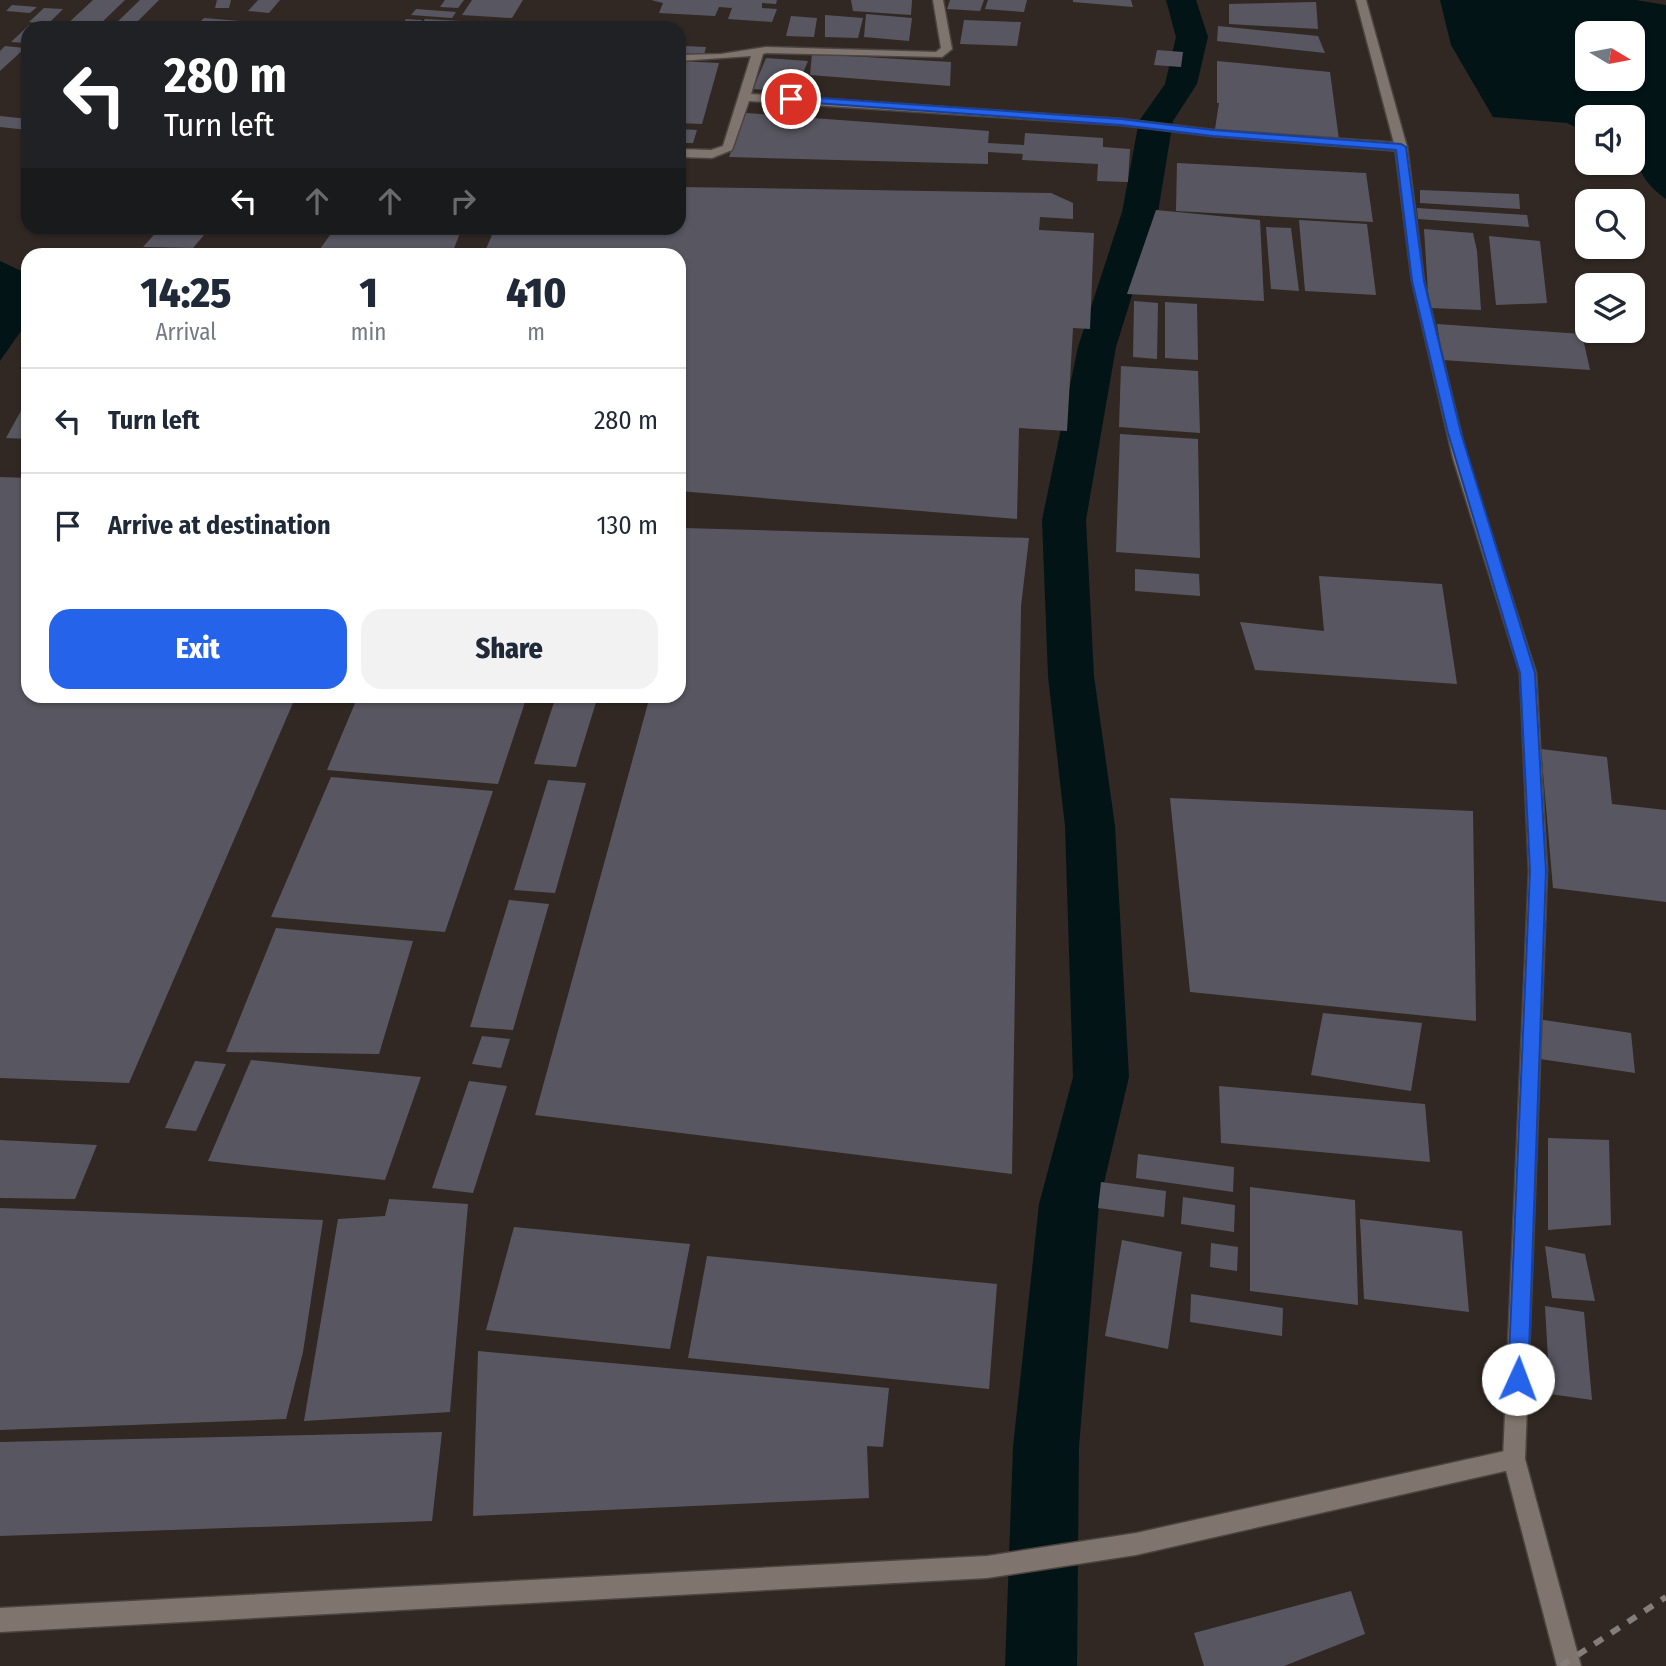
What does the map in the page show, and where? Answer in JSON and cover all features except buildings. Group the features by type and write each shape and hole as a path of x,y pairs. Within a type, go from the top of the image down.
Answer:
{"street":[{"path":"686,58 721,57 766,50 938,55 947,49 938,0"},
{"path":"1361,0 1401,147 1418,281 1457,446 1528,673 1538,871 1514,1459 1569,1666"},
{"path":"686,153 712,154 727,148 758,52"},
{"path":"744,97 1121,122 1213,133 1401,147"},
{"path":"0,1620 987,1567 1136,1544 1514,1459"}],"shaded area":[{"path":"1440,0 1636,0 1666,5 1666,199 1655,191 1642,175 1645,175 1645,105 1575,105 1575,127 1567,123 1493,117 1451,45"},
{"path":"0,261 21,271 21,331 0,361"}],"waterway":[{"path":"1041,1666 1046,1447 1069,1204 1101,1077 1090,826 1071,676 1064,520 1097,347 1140,212 1156,121 1181,84 1192,37 1181,0"}],"railway":[{"path":"1561,1666 1666,1597"}],"route":[{"path":"791,99 1121,122 1213,133 1401,147 1418,281 1460,458 1528,673 1538,871 1518,1379"}]}
